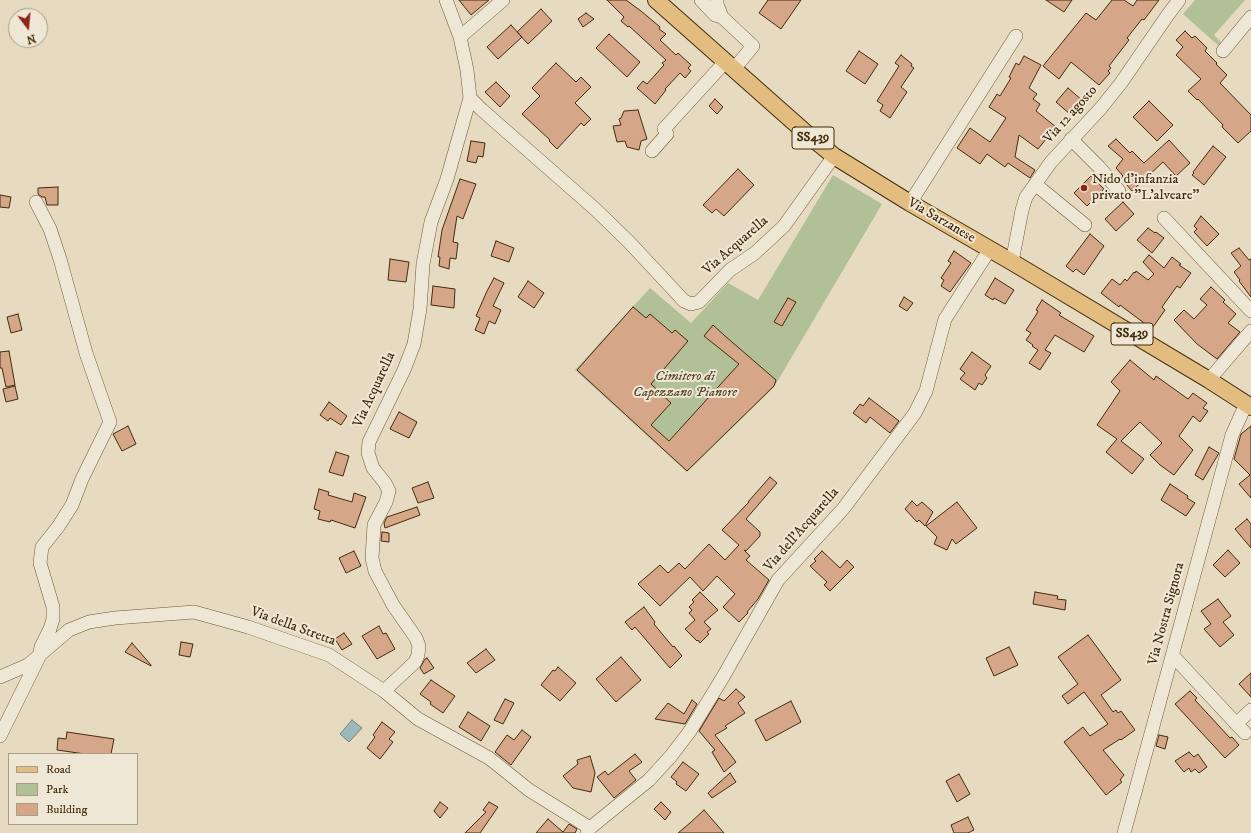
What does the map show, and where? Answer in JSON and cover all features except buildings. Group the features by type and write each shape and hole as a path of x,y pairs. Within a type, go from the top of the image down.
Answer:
{"main road":[{"name":"Via Sarzanese","path":"656,0 834,156 910,203 1209,380 1248,406"}],"street":[{"name":"Via Acquarella","path":"384,691 415,662 418,655 419,646 416,638 393,605 375,572 372,558 374,525 386,502 388,491 385,483 373,468 368,453 369,442 404,370 414,344 420,308 423,264 431,222 447,179 470,98 467,70 460,37 446,0"},
{"path":"460,37 503,0"},
{"name":"Via 12 agosto","path":"1012,262 1026,197 1051,162 1101,108 1121,83 1179,0"},
{"path":"652,151 667,134 664,129 730,65 753,46 722,17 717,4 709,1"},
{"path":"1223,51 1251,17"},
{"path":"910,203 1016,36"},
{"name":"Via Acquarella","path":"470,98 595,209 629,242 684,301 691,304 699,302 730,270 755,253 784,226 834,156"},
{"path":"1071,140 1099,167 1119,191"},
{"path":"1035,184 1084,219"},
{"path":"0,736 39,657 41,647 50,629 53,613 50,596 40,563 42,547 58,527 72,505 82,479 110,422 86,353 60,259 50,229 36,202"},
{"path":"1164,218 1251,311"},
{"name":"Via dell'Acquarella","path":"588,831 649,780 671,756 690,731 723,677 778,580 843,509 915,413 926,391 946,319 990,250"},
{"path":"1209,380 1251,331"},
{"name":"Via Nostra Signora","path":"1124,833 1232,435 1248,406"},
{"name":"Via della Stretta","path":"0,677 28,665 69,630 89,622 115,618 194,612 248,627 329,655 384,691 418,719 489,758 529,790 588,831"},
{"path":"1173,656 1241,728 1251,710"}],"green space":[{"path":"1195,0 1245,0 1214,35 1223,44 1220,47 1183,14"},
{"name":"Cimitero di Capezzano Pianore","path":"833,175 882,204 774,387 687,472 575,370 650,288 691,323 728,283 758,300"}],"water":[{"path":"352,720 362,728 349,742 340,734"}],"place":[{"name":"Nido d'infanzia privato \"L'alveare\"","path":"1084,188"}]}
